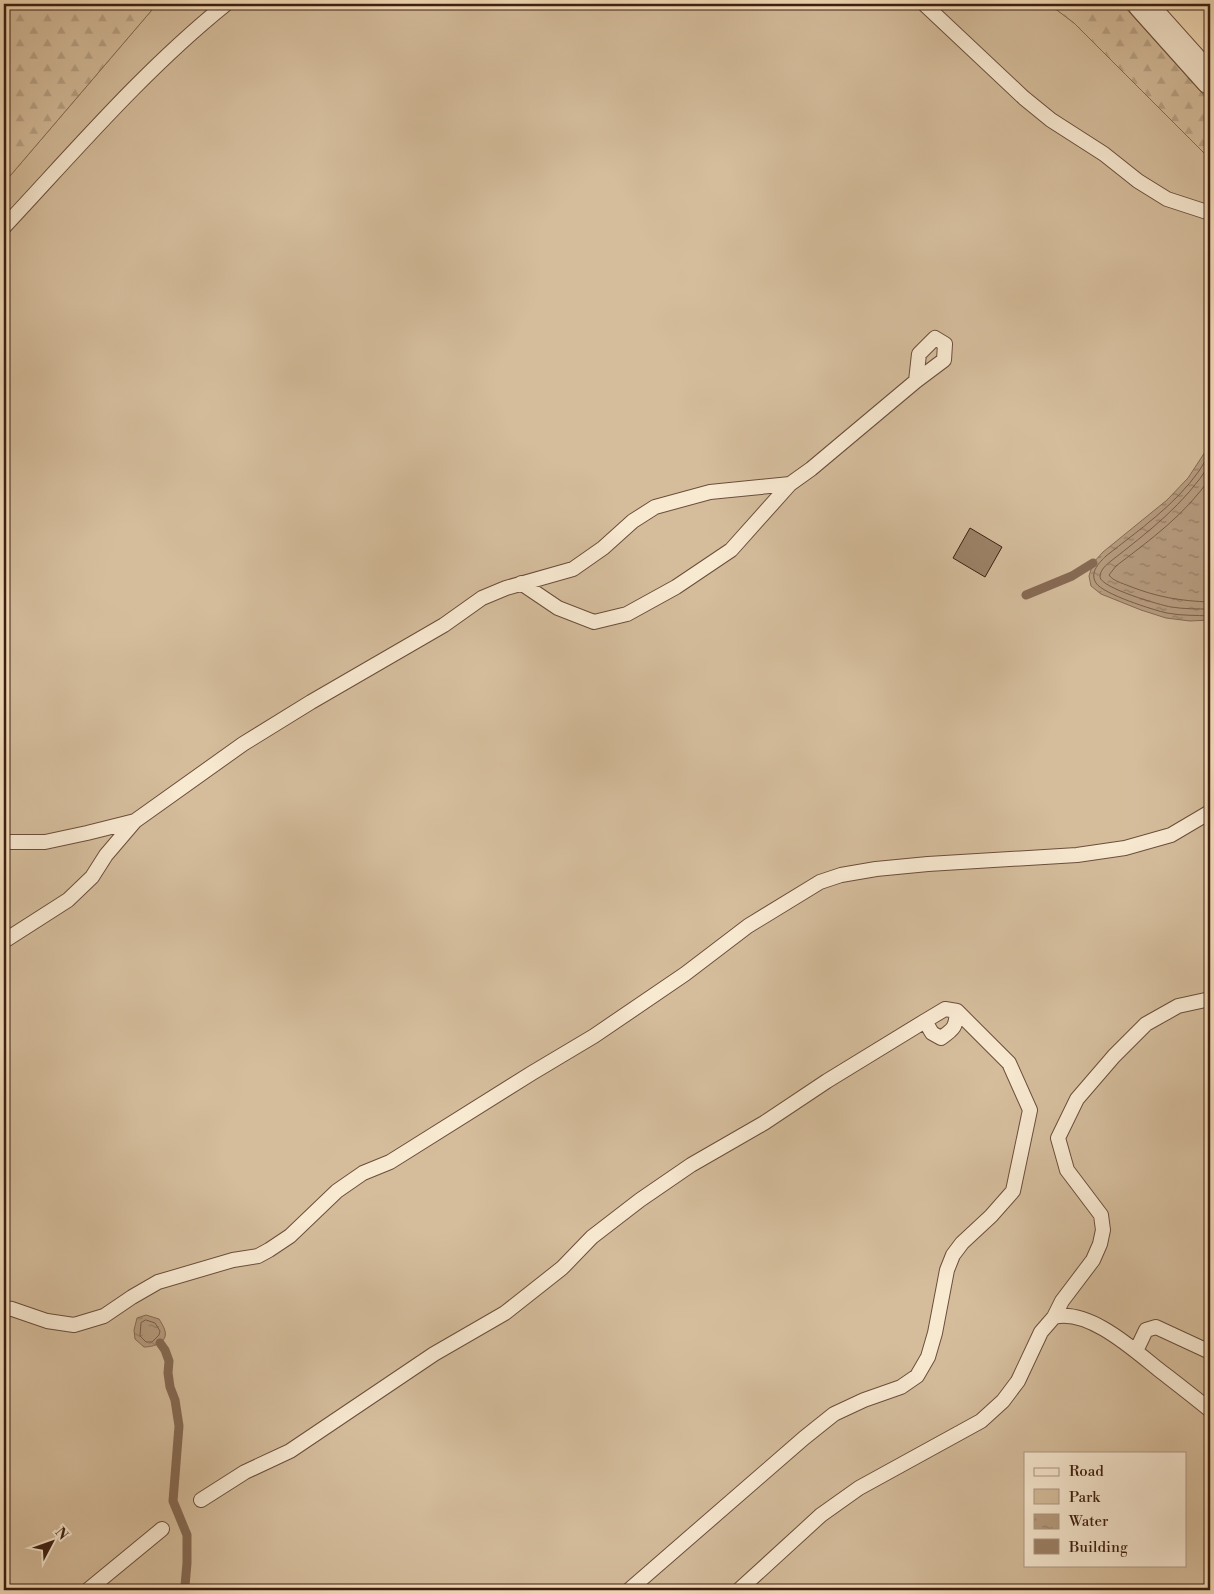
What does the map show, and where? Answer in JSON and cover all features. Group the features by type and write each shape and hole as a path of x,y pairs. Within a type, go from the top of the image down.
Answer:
{"street":[{"path":"1142,4 1208,75"}],"lane":[{"path":"4,227 134,86 199,25 226,4"},
{"path":"924,4 1024,98 1051,120 1104,154 1138,181 1167,199 1210,214"},
{"path":"521,583 558,608 594,622 628,614 676,587 731,550 790,484 811,469 916,381"},
{"path":"4,941 68,900 92,877 135,820 243,744 444,625 482,598 521,583 573,569 603,548 633,521 655,507 710,492 790,484"},
{"path":"4,1308 47,1321 74,1325 104,1316 158,1282 233,1260 258,1256 290,1236 337,1191 363,1173 390,1162 594,1036 685,974 748,926 820,882 841,875 876,869 1077,855 1125,848 1171,835 1210,812"},
{"path":"4,842 45,842 135,820"},
{"path":"739,1590 821,1515 859,1488 981,1421 1003,1402 1018,1382 1041,1332 1054,1317 1062,1301 1093,1260 1100,1244 1103,1230 1101,1215 1067,1170 1058,1138 1077,1099 1114,1056 1146,1024 1178,1006 1210,999"},
{"path":"201,1500 244,1472 290,1451 434,1354 505,1313 562,1268 592,1237 640,1200 691,1165 764,1123 827,1081 945,1009 957,1011 1009,1064 1030,1110 1013,1191 991,1216 962,1242 953,1255 947,1270 935,1333 928,1356 917,1376 901,1387 864,1400 834,1414 629,1590"},
{"path":"925,1021 932,1033 941,1038 951,1031 956,1024 957,1011"},
{"path":"1054,1317 1063,1315 1091,1322 1112,1333 1210,1410"},
{"path":"1136,1352 1146,1330 1156,1327 1210,1352"},
{"path":"88,1590 162,1529"}],"green space":[{"path":"10,4 157,4 4,183 4,9"},
{"path":"157,4 1049,4 1074,23 1210,159 1210,1590 4,1590 4,183"},
{"path":"1049,4 1122,4 1210,102 1210,159 1074,23"}],"water":[{"path":"1210,431 1210,620 1190,621 1166,618 1101,594 1091,586 1089,576 1093,563 1103,552 1167,500 1188,478 1205,452"},
{"path":"146,1315 159,1319 164,1328 165,1335 159,1344 144,1347 135,1339 134,1330 137,1318"}],"building":[{"path":"970,528 1002,547 985,577 953,558"}],"waterway":[{"path":"1026,595 1072,576 1093,563"},
{"path":"160,1343 169,1361 170,1387 175,1400 179,1426 173,1501 187,1535 187,1563 183,1590"}]}
